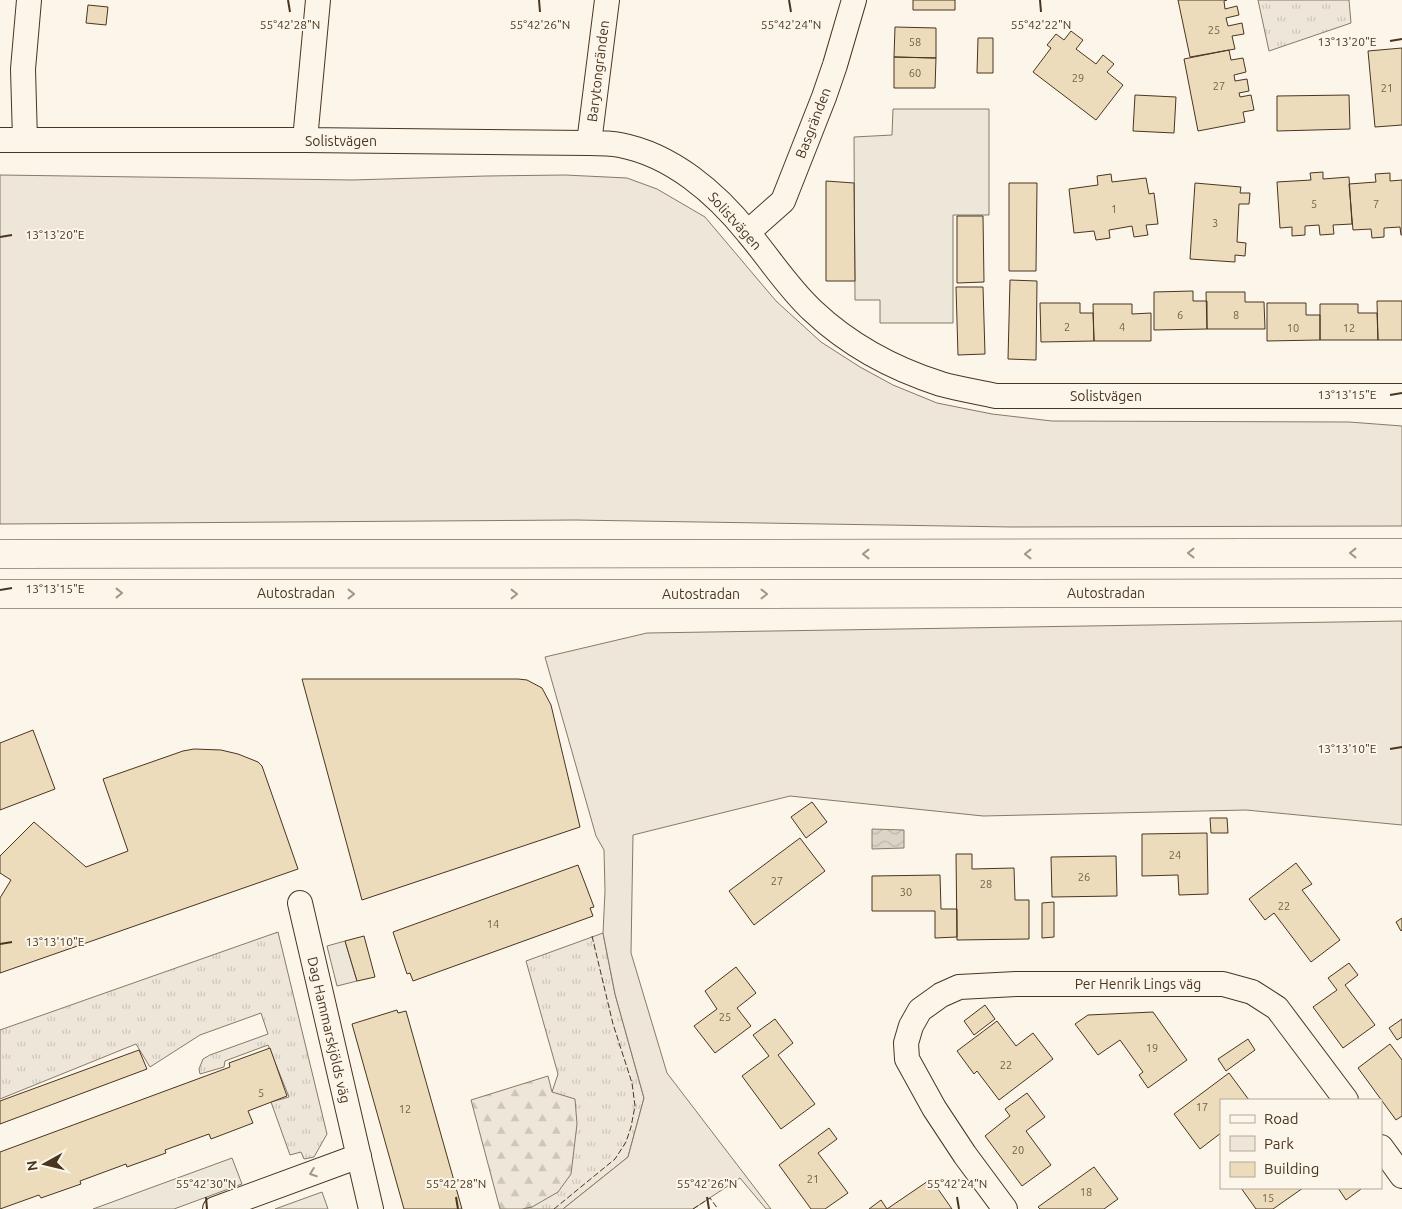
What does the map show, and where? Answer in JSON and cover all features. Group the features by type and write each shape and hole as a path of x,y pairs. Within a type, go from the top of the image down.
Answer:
{"highway":[{"path":"0,554 1402,553"},
{"name":"Autostradan","path":"0,594 1402,592"}],"street":[{"path":"25,140 23,69 29,0"},
{"path":"305,140 318,0"},
{"name":"Barytongränden","path":"589,142 607,0"},
{"name":"Basgränden","path":"748,232 783,202 835,66 854,0"},
{"name":"Solistvägen","path":"0,140 305,140 589,142 618,144 637,149 670,164 718,198 748,232 796,293 838,333 890,364 943,384 996,396 1402,396"},
{"name":"Dag Hammarskjölds väg","path":"300,903 371,1209"},
{"name":"Per Henrik Lings väg","path":"1005,1209 965,1155 934,1108 907,1059 906,1043 911,1026 920,1010 941,995 959,987 1026,984 1223,984 1252,992 1278,1008 1345,1099"},
{"path":"1382,1148 1402,1176"},
{"path":"215,1209 359,1156"}],"green space":[{"path":"1258,0 1349,0 1351,23 1269,51"},
{"path":"0,175 352,180 565,175 627,178 657,189 705,217 776,301 821,342 893,385 937,403 992,414 1052,421 1349,422 1402,426 1402,526 1011,527 575,520 0,524"},
{"path":"1402,621 1402,825 1246,810 983,816 790,796 633,835 631,953 667,1073 771,1209 766,1209 740,1178 693,1209 563,1209 628,1157 644,1098 615,994 603,933 604,850 596,836 545,657 647,633"},
{"path":"278,932 327,1134 314,1157 304,1159 301,1152 290,1155 271,1102 289,1097 268,1045 225,1061 224,1067 200,1074 199,1069 203,1059 268,1034 261,1013 200,1035 150,1067 136,1044 0,1099 0,1030"},
{"path":"603,933 615,994 644,1098 628,1157 563,1209 522,1209 532,1207 552,1092 558,1074 526,961"},
{"path":"548,1076 552,1092 575,1099 577,1124 571,1174 558,1192 532,1207 500,1209 471,1100"}],"shaded area":[{"path":"893,109 989,109 989,215 953,215 953,323 880,323 880,300 855,300 854,137 892,135"},
{"path":"345,941 357,981 337,986 327,946"},
{"path":"232,1158 242,1184 174,1209 93,1209"},
{"path":"322,1192 328,1209 275,1209"}],"water":[{"path":"872,829 904,830 904,848 872,849"}],"building":[{"path":"913,0 955,0 955,10 913,10"},
{"path":"1178,0 1227,0 1224,1 1225,9 1237,6 1239,15 1226,18 1228,26 1242,23 1244,34 1232,36 1235,49 1190,57"},
{"path":"88,5 108,7 106,25 86,23"},
{"path":"895,27 936,28 936,58 894,57"},
{"path":"1071,31 1083,40 1076,49 1096,64 1103,55 1114,64 1107,72 1123,85 1096,120 1033,72 1051,48 1047,45 1056,34 1064,40"},
{"path":"978,38 993,38 993,73 977,73"},
{"path":"1402,48 1402,125 1375,127 1368,51"},
{"path":"1229,50 1231,60 1243,58 1246,72 1234,75 1235,81 1247,79 1249,91 1239,93 1240,97 1251,95 1254,110 1243,112 1245,122 1198,131 1184,59"},
{"path":"894,57 936,58 935,88 894,88"},
{"path":"1135,95 1176,97 1174,133 1133,131"},
{"path":"1349,95 1350,129 1277,131 1277,96"},
{"path":"1323,172 1323,179 1349,177 1352,224 1333,225 1334,234 1320,235 1319,225 1305,226 1305,235 1292,236 1292,227 1280,228 1277,182 1311,180 1310,173"},
{"path":"1390,173 1390,181 1402,180 1402,235 1400,227 1384,228 1384,237 1372,238 1371,229 1353,230 1349,184 1376,182 1375,174"},
{"path":"1111,174 1112,182 1146,178 1149,194 1154,193 1158,224 1146,225 1148,235 1134,237 1132,226 1109,230 1110,238 1096,240 1094,231 1074,233 1069,189 1098,185 1097,176"},
{"path":"826,181 854,183 855,281 826,281"},
{"path":"1009,183 1037,183 1036,271 1009,271"},
{"path":"1195,183 1241,187 1240,193 1250,193 1249,204 1239,204 1237,242 1246,243 1245,256 1235,255 1235,262 1190,259"},
{"path":"957,216 983,216 984,282 957,283"},
{"path":"1010,280 1037,281 1036,360 1008,359"},
{"path":"956,287 983,287 985,354 958,355"},
{"path":"1193,291 1193,301 1207,301 1207,329 1154,330 1154,292"},
{"path":"1206,292 1245,292 1245,302 1264,302 1265,329 1207,329"},
{"path":"1377,301 1402,301 1402,340 1378,340"},
{"path":"1040,303 1080,303 1080,313 1093,313 1094,341 1041,342"},
{"path":"1267,303 1306,303 1306,315 1320,315 1320,340 1267,341"},
{"path":"1093,304 1132,304 1132,314 1151,313 1151,341 1094,341"},
{"path":"1320,304 1358,304 1358,313 1377,313 1378,340 1320,340"},
{"path":"302,679 527,680 542,688 551,705 580,827 362,900"},
{"path":"33,730 55,789 0,810 0,743"},
{"path":"194,749 221,750 238,754 258,762 262,766 298,869 0,973 0,898 11,880 0,873 0,856 34,822 86,867 128,851 103,779 183,751"},
{"path":"812,802 827,822 806,838 791,817"},
{"path":"1210,818 1227,818 1228,833 1211,833"},
{"path":"1207,833 1208,894 1179,895 1178,875 1142,876 1142,834"},
{"path":"800,838 825,871 754,925 729,891"},
{"path":"956,854 972,854 972,869 1014,868 1015,900 1029,900 1029,939 957,940"},
{"path":"1116,856 1117,896 1052,897 1051,857"},
{"path":"1296,863 1312,884 1302,890 1340,940 1311,962 1274,913 1265,920 1249,899"},
{"path":"578,865 594,907 590,908 593,916 413,981 410,973 407,974 393,932"},
{"path":"940,875 941,909 957,909 957,937 935,938 935,911 872,911 872,876"},
{"path":"1054,902 1054,937 1042,938 1042,903"},
{"path":"1402,918 1402,930 1401,931 1396,922"},
{"path":"364,936 375,977 357,981 345,941"},
{"path":"1349,963 1358,975 1345,985 1375,1025 1343,1048 1313,1007 1337,990 1328,978"},
{"path":"736,967 756,993 737,1008 751,1026 715,1053 694,1026 717,1009 705,991"},
{"path":"985,1005 995,1019 974,1035 964,1021"},
{"path":"397,1010 398,1013 406,1011 462,1209 404,1209 352,1024"},
{"path":"1153,1012 1187,1060 1148,1088 1139,1075 1143,1072 1120,1040 1098,1055 1075,1024 1088,1015"},
{"path":"775,1019 793,1043 778,1055 815,1104 781,1129 742,1076 769,1056 753,1035"},
{"path":"1402,1019 1402,1037 1397,1040 1389,1028"},
{"path":"997,1021 1016,1046 1033,1033 1053,1059 999,1100 977,1071 974,1074 957,1051"},
{"path":"1248,1039 1255,1050 1226,1071 1218,1059"},
{"path":"1390,1044 1402,1060 1402,1116 1396,1120 1358,1068"},
{"path":"270,1048 287,1096 248,1111 253,1123 211,1139 209,1134 165,1150 166,1153 127,1167 126,1164 80,1181 81,1184 41,1198 39,1195 0,1209 0,1152 230,1067 229,1063"},
{"path":"139,1050 147,1069 0,1124 0,1101"},
{"path":"1229,1073 1248,1099 1220,1099 1220,1134 1200,1149 1174,1114"},
{"path":"1027,1093 1045,1117 1026,1131 1051,1165 1022,1186 985,1136 1010,1116 1005,1109"},
{"path":"829,1128 837,1139 818,1153 848,1193 825,1209 811,1209 779,1165"},
{"path":"1094,1167 1118,1199 1104,1209 1040,1209 1038,1207"},
{"path":"931,1179 952,1209 887,1209"},
{"path":"1242,1189 1302,1189 1273,1209 1256,1209"},
{"path":"1339,1189 1361,1189 1346,1200"},
{"path":"881,1200 887,1209 869,1209"}],"fence":[{"path":"554,1209 615,1159 626,1142 635,1106 632,1083 613,1024 592,936"},
{"path":"693,1209 710,1198 718,1209"}]}
